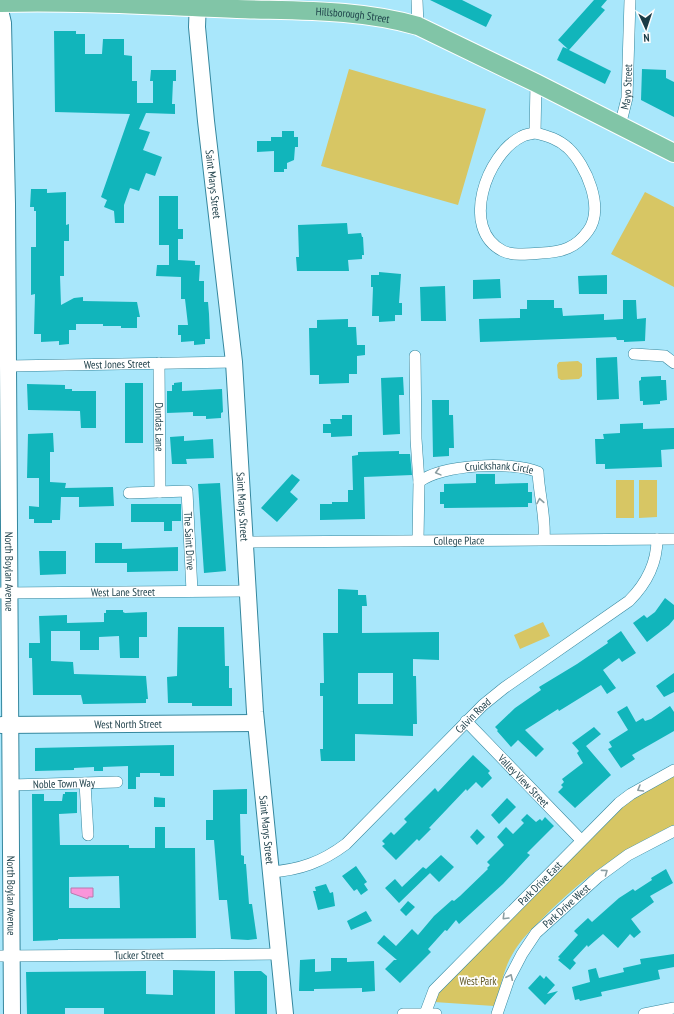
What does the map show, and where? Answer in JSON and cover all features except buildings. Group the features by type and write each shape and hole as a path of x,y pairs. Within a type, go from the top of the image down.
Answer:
{"main road":[{"name":"Hillsborough Street","path":"0,3 198,4 340,13 397,20 418,26 536,83 674,153"}],"street":[{"path":"417,0 418,26"},
{"name":"Mayo Street","path":"620,126 627,98 630,0"},
{"name":"Saint Marys Street","path":"198,4 197,27 206,121 234,362 256,723 285,1014"},
{"name":"North Boylan Avenue","path":"0,10 3,23 5,725 11,785 6,956 12,1014"},
{"path":"536,83 536,133"},
{"path":"536,133 554,138 568,148 577,160 594,196 595,212 590,229 579,242 560,252 530,254 504,251 489,241 481,224 481,196 487,180 508,147 521,136 536,133"},
{"path":"634,354 665,356 674,363"},
{"path":"415,356 416,439 419,482 418,540"},
{"name":"West Jones Street","path":"4,366 234,362"},
{"name":"Dundas Lane","path":"160,363 160,492"},
{"name":"Cruickshank Circle","path":"419,482 434,473 471,466 530,469 538,472 539,496 544,519 544,539"},
{"name":"The Saint Drive","path":"160,492 187,491 192,591"},
{"path":"130,492 160,492"},
{"name":"Calvin Road","path":"270,872 316,864 336,852 351,839 466,721 504,688 628,601 644,584 651,571 654,562 657,539"},
{"name":"College Place","path":"244,542 674,539"},
{"name":"West Lane Street","path":"5,593 247,591"},
{"name":"Valley View Street","path":"466,721 581,840"},
{"name":"West North Street","path":"5,725 256,723"},
{"name":"Park Drive East","path":"425,1014 434,990 581,840 631,794 674,770"},
{"name":"Noble Town Way","path":"11,785 116,782"},
{"path":"85,783 88,835"},
{"name":"Park Drive West","path":"497,1014 508,979 536,933 598,877 628,855 674,831"},
{"name":"Tucker Street","path":"6,956 278,954"},
{"path":"644,1014 674,1008"},
{"path":"403,1014 436,1014"}],"green space":[{"path":"349,69 486,109 458,205 321,166"},
{"path":"645,192 674,207 674,287 611,254"},
{"path":"578,361 582,364 582,376 579,379 561,380 558,378 557,365 559,362"},
{"path":"616,480 634,480 634,518 616,518"},
{"path":"639,480 657,480 657,517 639,518"},
{"path":"543,622 550,636 520,649 514,635"},
{"name":"West Park","path":"674,775 674,825 638,844 604,865 558,903 526,935 509,961 494,1006 434,1002 433,990 609,819 630,801"}],"shaded area":[{"path":"71,888 93,888 93,897 88,897 88,899 71,893"}]}
